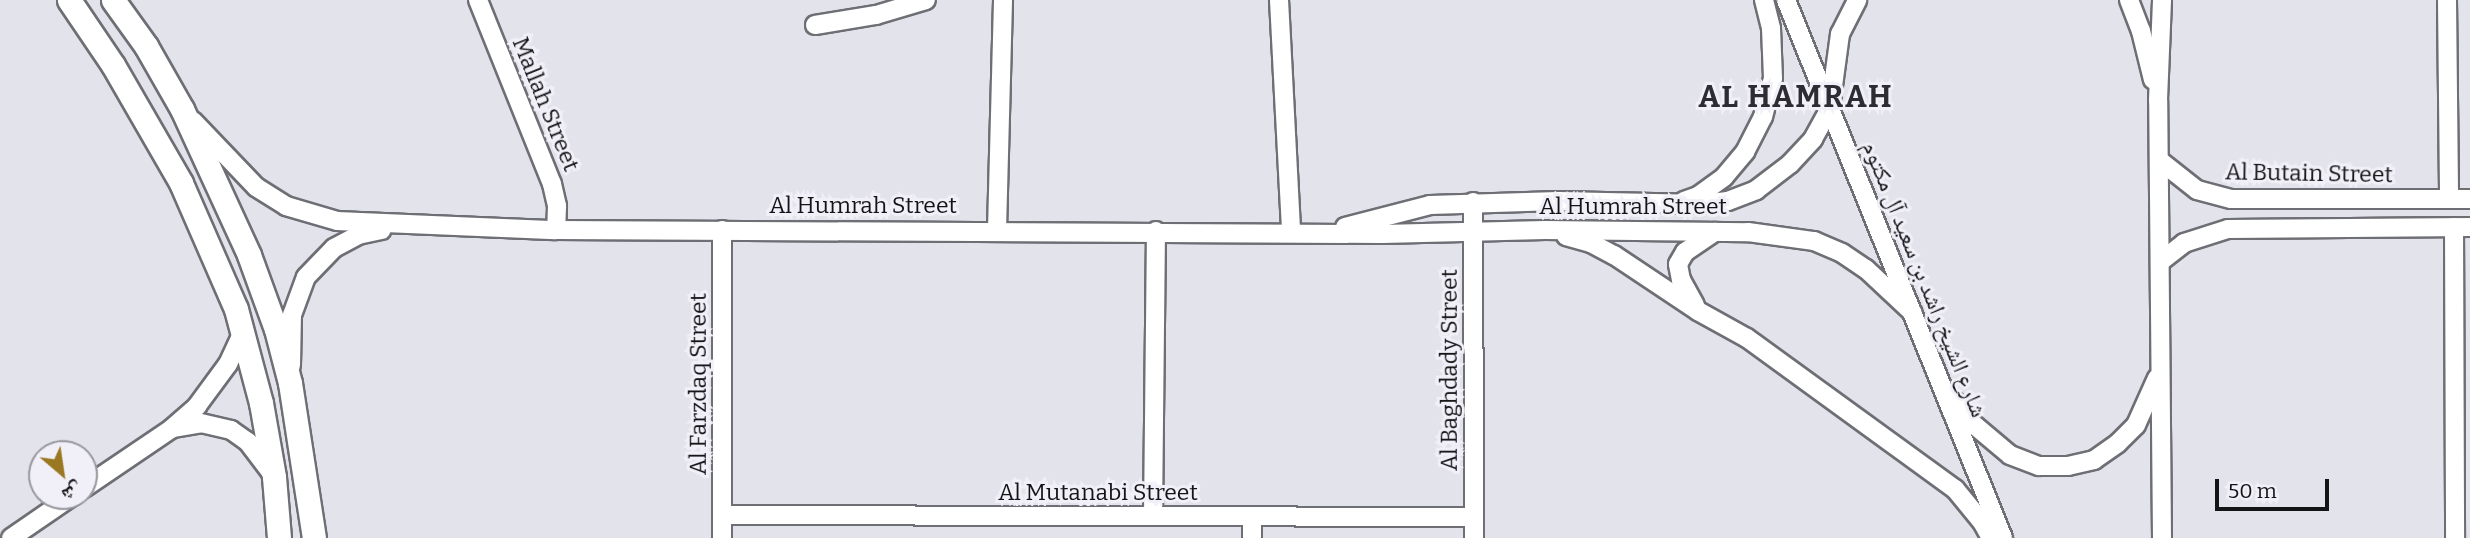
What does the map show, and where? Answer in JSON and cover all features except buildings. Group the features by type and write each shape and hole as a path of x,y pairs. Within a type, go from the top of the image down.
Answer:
{"main road":[{"path":"69,0 113,65 181,183 212,248 243,332 274,477 279,538"},
{"path":"113,0 146,46 182,110 249,255 276,329 290,383 314,538"}],"street":[{"name":"Mallah Street","path":"478,0 552,184 557,206 556,230"},
{"path":"815,26 876,15 926,0"},
{"path":"997,230 1003,0"},
{"path":"1279,0 1291,231"},
{"path":"1674,204 1698,196 1724,177 1745,152 1763,117 1773,78 1771,28 1764,0"},
{"name":"شارع الشيخ راشد بن سعيد آل مكتوم","path":"1786,0 2003,538"},
{"path":"1830,108 1840,34 1857,0"},
{"path":"2129,0 2141,31 2158,100"},
{"path":"2162,0 2158,100 2162,538"},
{"path":"2447,0 2449,199"},
{"name":"Al Humrah Street","path":"1328,232 1408,208 1473,202 1674,204 1728,201 1756,190 1790,164 1813,139 1830,108"},
{"name":"Al Humrah Street","path":"182,110 243,176 286,206 337,221 398,226 556,230 1545,230 1778,233 1814,241 1842,253 1866,270 1913,313"},
{"name":"Al Butain Street","path":"2159,160 2197,190 2231,199 2470,199"},
{"name":"Al Baghdady Street","path":"1473,202 1474,538"},
{"name":"Al Humrah Street","path":"290,383 292,315 306,277 324,256 346,241 398,226"},
{"path":"2160,262 2191,240 2228,229 2462,227 2455,538"},
{"name":"Al Farzdaq Street","path":"722,229 722,538"},
{"path":"1545,230 1591,243 1614,255 1698,311 1747,338 1955,489 1982,522 1991,538"},
{"path":"1153,516 1156,231"},
{"path":"1698,311 1681,280 1678,264 1685,252 1717,231"},
{"path":"98,479 171,429 209,393 228,364 243,332"},
{"path":"1938,377 1966,418 2010,455 2039,466 2068,466 2094,460 2136,425 2161,370"},
{"path":"171,429 201,423 231,430 248,442 274,477"},
{"path":"10,538 51,510"},
{"name":"Al Mutanabi Street","path":"722,515 1474,517"},
{"path":"1252,516 1252,538"}],"district":[{"name":"AL HAMRAH","path":"1796,97"}]}
